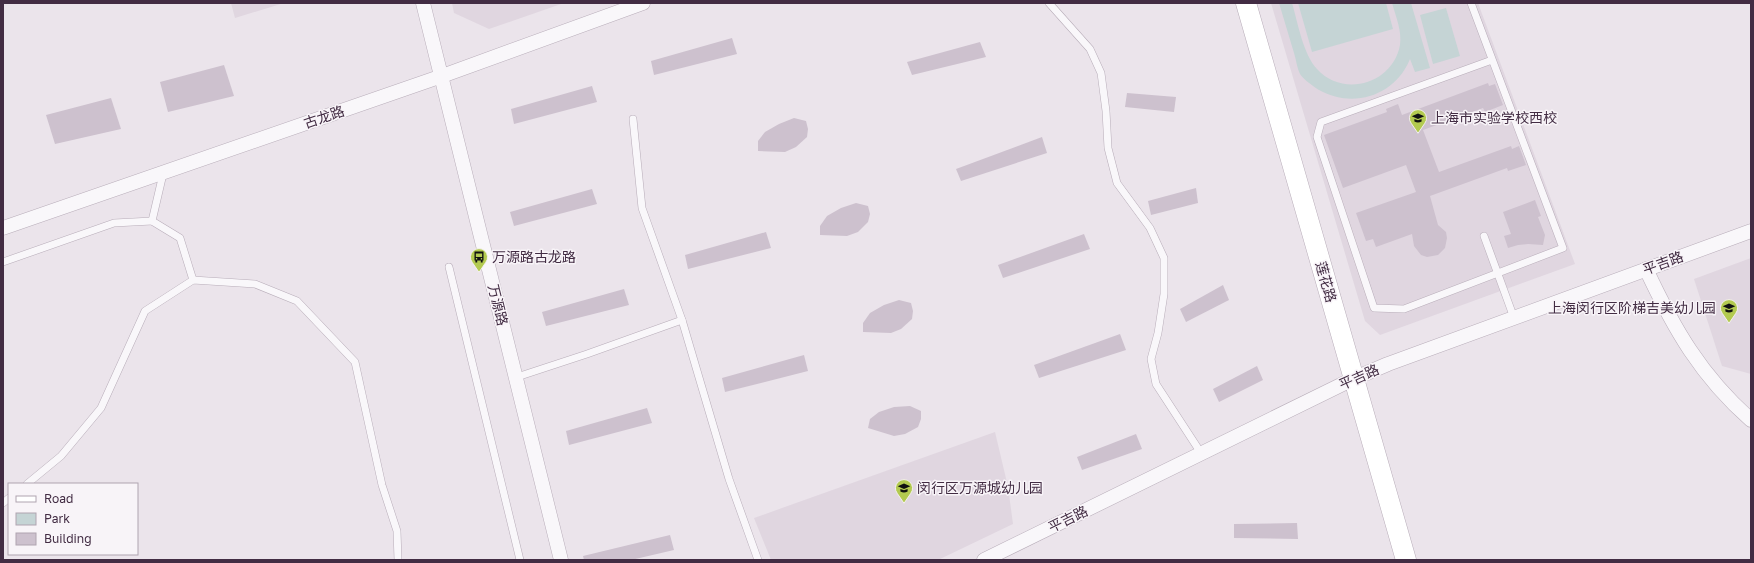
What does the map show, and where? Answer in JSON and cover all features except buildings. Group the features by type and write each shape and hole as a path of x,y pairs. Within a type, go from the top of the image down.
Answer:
{"main road":[{"name":"莲花路","path":"1246,3 1406,560"}],"street":[{"name":"万源路","path":"423,3 517,376 561,560"},
{"name":"古龙路","path":"3,228 163,174 442,76 643,3"},
{"name":"平吉路","path":"984,560 1353,379 1388,364 1751,231"},
{"path":"1646,269 1678,333 1696,360 1720,390 1751,420"}],"lane":[{"path":"1049,3 1090,49 1101,73 1106,111 1108,148 1116,182 1150,228 1164,258 1164,294 1158,333 1151,359 1156,384 1201,453"},
{"path":"1471,3 1563,248 1404,309 1374,308 1317,137 1321,122 1492,60"},
{"path":"633,119 642,208 682,320 729,479 758,560"},
{"path":"152,221 163,174"},
{"path":"3,262 114,223 152,221 180,238 193,280"},
{"path":"1484,236 1514,318"},
{"path":"449,267 520,560"},
{"path":"27,483 61,456 101,408 145,311 193,280 255,284 297,301 355,362 382,485 397,531 398,560"},
{"path":"517,376 587,354 682,320"}],"shaded area":[{"path":"231,3 284,3 235,18"},
{"path":"452,3 564,3 489,29 454,13"},
{"name":"上海市实验学校西校","path":"1271,3 1478,3 1575,264 1380,335 1365,321"},
{"name":"上海闵行区阶梯吉美幼儿园","path":"1751,258 1751,374 1722,366 1694,279"},
{"name":"闵行区万源城幼儿园","path":"995,432 1008,487 1013,524 938,560 771,560 754,518"}],"green space":[{"path":"1279,3 1292,3 1308,55 1317,69 1328,78 1340,83 1353,84 1366,82 1378,77 1388,69 1395,58 1400,45 1400,34 1392,3 1411,3 1430,68 1415,72 1410,59 1403,72 1394,82 1384,90 1372,96 1345,98 1332,96 1319,90 1306,81 1300,74"},
{"path":"1298,3 1386,3 1393,29 1312,52"},
{"path":"1446,8 1460,56 1433,64 1420,15"}],"place":[{"name":"上海市实验学校西校","path":"1418,133"},
{"name":"万源路古龙路","path":"479,272"},
{"name":"上海闵行区阶梯吉美幼儿园","path":"1729,323"},
{"name":"闵行区万源城幼儿园","path":"904,503"}]}
